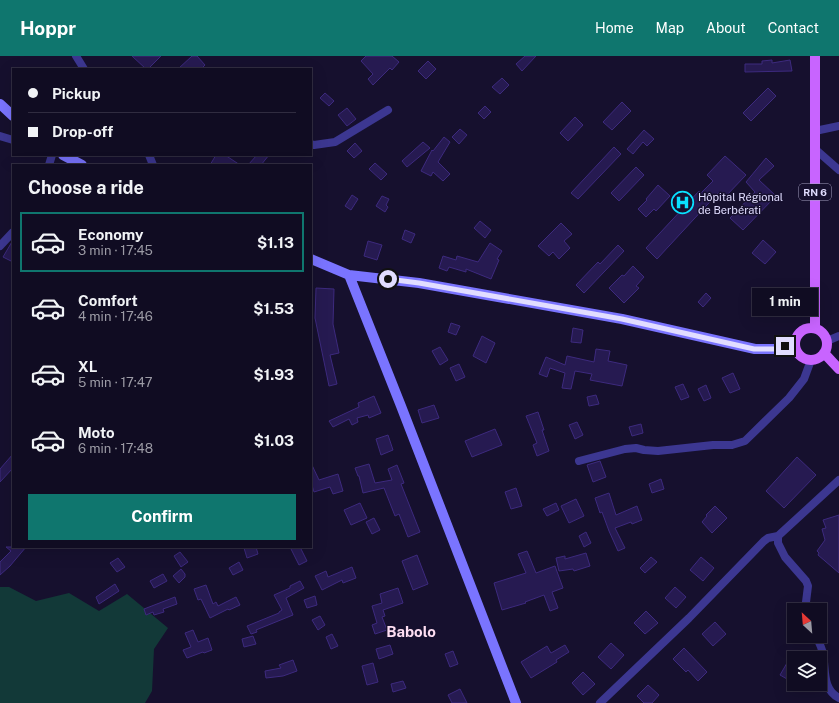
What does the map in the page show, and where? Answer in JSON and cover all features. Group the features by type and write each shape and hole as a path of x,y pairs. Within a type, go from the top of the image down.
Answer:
{"main road":[{"name":"RN 6","path":"815,56 815,328"},
{"path":"810,328 815,328 821,331 825,335 827,341 826,350 824,353 818,358 812,360 807,359 798,353 795,344 801,331 810,328"},
{"path":"824,353 839,369"}],"street":[{"path":"76,56 83,68"},
{"path":"0,104 12,115"},
{"path":"312,144 335,142 388,110"},
{"path":"815,131 839,126"},
{"path":"0,136 12,140"},
{"path":"815,149 839,170"},
{"path":"65,156 80,164"},
{"path":"0,246 12,233"},
{"path":"312,259 349,275 419,283 622,319 754,349 775,349 795,344"},
{"path":"349,275 516,703"},
{"path":"827,341 839,336"},
{"path":"579,461 625,449 636,448 644,450 658,450 713,445 732,445 745,440 789,398 804,379 812,360"},
{"path":"600,703 689,618 764,541 768,538 778,536 839,480"},
{"path":"778,536 778,543 785,558 806,581 808,586 806,603"},
{"path":"819,643 823,654 828,688 839,698"}],"green space":[{"path":"0,587 9,587 36,601 69,593 99,611 127,594 168,628 154,649 152,691 145,703 0,703"}],"building":[{"path":"132,56 161,56 149,68 145,68"},
{"path":"192,56 197,56 205,65 202,68 179,68"},
{"path":"366,56 392,56 399,62 392,70 390,68 373,85 368,79 373,74 361,61"},
{"path":"525,56 536,56 522,71 516,64"},
{"path":"772,60 772,63 790,60 792,71 745,72 745,64 762,64 762,61"},
{"path":"428,61 436,69 426,79 418,71"},
{"path":"502,78 509,85 500,94 492,87"},
{"path":"768,88 776,96 751,121 743,113"},
{"path":"325,93 334,101 329,106 320,98"},
{"path":"622,102 631,111 612,130 603,122"},
{"path":"485,106 491,112 484,119 478,113"},
{"path":"347,108 356,119 347,126 338,115"},
{"path":"575,117 583,125 568,141 560,133"},
{"path":"460,129 467,135 459,144 452,137"},
{"path":"644,130 654,139 647,146 643,142 633,154 627,149"},
{"path":"444,137 450,142 438,162 450,174 443,181 433,172 431,176 421,171 432,150 433,151"},
{"path":"423,142 430,148 407,167 402,161"},
{"path":"355,143 362,151 354,158 347,151"},
{"path":"614,147 621,154 578,199 571,193"},
{"path":"215,156 226,156 238,164 211,164"},
{"path":"256,156 268,156 262,164 249,164"},
{"path":"725,156 746,175 725,197 719,192 657,259 646,248 699,191 701,193 713,181 707,175"},
{"path":"766,158 774,166 759,180 776,196 743,230 730,218 755,192 746,182"},
{"path":"375,163 387,174 381,180 369,169"},
{"path":"636,167 644,175 619,201 611,193"},
{"path":"658,185 670,196 656,211 654,209 646,217 638,209"},
{"path":"352,195 358,199 351,210 345,206"},
{"path":"382,196 389,199 386,205 388,207 385,212 376,206"},
{"path":"480,221 491,230 485,238 474,228"},
{"path":"561,223 572,234 564,241 570,248 559,259 553,252 549,256 538,246"},
{"path":"405,230 415,234 411,243 402,239"},
{"path":"763,240 776,252 765,264 752,253"},
{"path":"368,241 382,245 377,260 364,256"},
{"path":"12,242 12,262 3,257"},
{"path":"490,243 502,251 497,259 499,260 491,279 466,269 466,272 449,267 447,271 439,268 443,256 456,260 457,256 478,262"},
{"path":"618,245 624,251 584,293 576,285 598,262 600,264"},
{"path":"633,266 644,277 636,286 639,288 624,303 609,288 622,275 624,276"},
{"path":"316,288 334,289 333,324 339,353 330,355 337,384 329,386 315,318"},
{"path":"706,293 711,298 703,307 698,302"},
{"path":"451,323 460,326 456,335 448,332"},
{"path":"573,328 583,330 581,343 571,342"},
{"path":"482,336 495,343 486,363 473,356"},
{"path":"440,347 448,360 440,365 432,351"},
{"path":"596,349 610,351 608,361 627,365 622,386 590,380 592,374 575,371 571,389 562,388 565,373 550,368 547,377 539,374 546,357 565,365 567,356 594,362"},
{"path":"459,364 465,377 456,381 450,368"},
{"path":"733,373 740,389 730,393 722,378"},
{"path":"683,384 689,397 681,400 675,387"},
{"path":"706,385 711,398 704,401 698,389"},
{"path":"596,395 599,404 589,406 587,397"},
{"path":"374,396 381,413 369,418 368,415 357,418 358,422 352,425 349,419 333,427 329,421 359,407 358,403"},
{"path":"434,405 439,418 422,423 418,410"},
{"path":"538,412 549,451 537,456 533,445 537,443 526,416"},
{"path":"577,422 583,435 575,439 569,425"},
{"path":"641,424 643,433 632,436 629,427"},
{"path":"495,429 502,445 472,457 465,441"},
{"path":"388,435 393,450 381,455 376,439"},
{"path":"12,455 12,469 0,482 0,469"},
{"path":"797,457 816,475 784,508 766,491"},
{"path":"600,461 606,477 593,482 587,465"},
{"path":"369,464 375,483 392,480 388,469 397,465 404,483 401,484 420,532 408,537 399,514 395,516 384,488 363,493 359,476 355,468"},
{"path":"312,465 319,480 338,474 343,491 333,494 330,487 314,492 312,485"},
{"path":"661,479 664,489 652,493 649,484"},
{"path":"516,488 522,506 511,509 505,492"},
{"path":"609,493 616,515 637,506 642,520 632,524 631,522 615,528 625,548 618,551 602,512 600,513 595,498"},
{"path":"576,499 584,516 569,523 561,506"},
{"path":"360,503 367,518 351,525 344,510"},
{"path":"556,503 559,510 547,516 543,509"},
{"path":"715,506 727,518 712,533 702,522 707,516 706,515"},
{"path":"839,515 839,573 818,555 819,553 817,551 825,540 822,529 826,528 823,520"},
{"path":"374,518 380,530 372,534 366,522"},
{"path":"586,532 591,543 584,547 579,536"},
{"path":"6,547 25,548 0,575 0,562 11,551"},
{"path":"244,548 256,548 258,554 247,558"},
{"path":"290,548 300,548 307,561 299,565"},
{"path":"527,551 536,573 555,566 563,588 552,592 558,608 550,611 544,595 525,602 526,603 502,610 494,583 526,573 518,554"},
{"path":"180,552 188,562 181,567 174,556"},
{"path":"586,553 590,566 574,571 573,569 559,571 556,558 565,556 565,559"},
{"path":"417,555 428,584 413,590 402,561"},
{"path":"651,557 657,562 645,573 640,568"},
{"path":"701,557 714,568 703,581 690,570"},
{"path":"118,558 125,567 117,572 110,563"},
{"path":"239,562 243,570 233,575 229,568"},
{"path":"352,567 356,578 343,583 342,580 322,590 315,576 326,571 328,577"},
{"path":"181,569 185,574 185,577 179,583 173,576"},
{"path":"163,574 167,581 154,588 150,581"},
{"path":"300,581 304,588 286,598 293,615 256,630 257,632 251,634 247,626 279,613 282,610 274,595 290,588 290,586"},
{"path":"115,584 119,591 99,604 96,597"},
{"path":"206,585 213,604 216,602 218,606 236,597 240,605 210,618 201,599 198,600 194,589"},
{"path":"675,587 686,597 676,608 665,598"},
{"path":"398,588 403,603 383,610 385,616 382,617 387,630 375,634 372,625 377,623 372,606 382,603 380,594"},
{"path":"315,596 317,605 307,608 304,600"},
{"path":"175,597 177,604 163,609 164,612 154,615 153,612 146,615 144,609"},
{"path":"646,611 658,623 645,634 634,623"},
{"path":"320,616 325,625 318,630 312,620"},
{"path":"715,622 726,634 713,646 702,634"},
{"path":"193,630 198,642 208,638 212,650 187,658 183,650 191,647 185,633"},
{"path":"332,634 338,646 331,649 326,637"},
{"path":"253,636 256,644 244,647 242,639"},
{"path":"611,643 624,655 611,669 598,657"},
{"path":"390,645 393,654 379,659 376,649"},
{"path":"565,645 569,652 556,660 557,662 531,678 521,662 547,646 551,653"},
{"path":"684,648 707,672 698,681 688,670 686,672 673,659"},
{"path":"453,651 458,664 450,667 445,654"},
{"path":"293,660 297,671 283,676 266,678 265,671 281,668 279,665"},
{"path":"373,663 378,682 367,685 362,666"},
{"path":"787,663 787,679 780,675"},
{"path":"583,672 595,684 583,695 572,683"},
{"path":"403,681 406,688 393,692 391,684"},
{"path":"648,685 659,695 652,703 644,703 637,696"},
{"path":"460,689 467,703 452,703 448,695"}],"place":[{"name":"Hôpital Régional de Berbérati","path":"682,203"}],"district":[{"name":"Babolo","path":"411,631"}],"route":[{"path":"388,279 419,283 622,319 754,349 775,349 785,346"}]}
